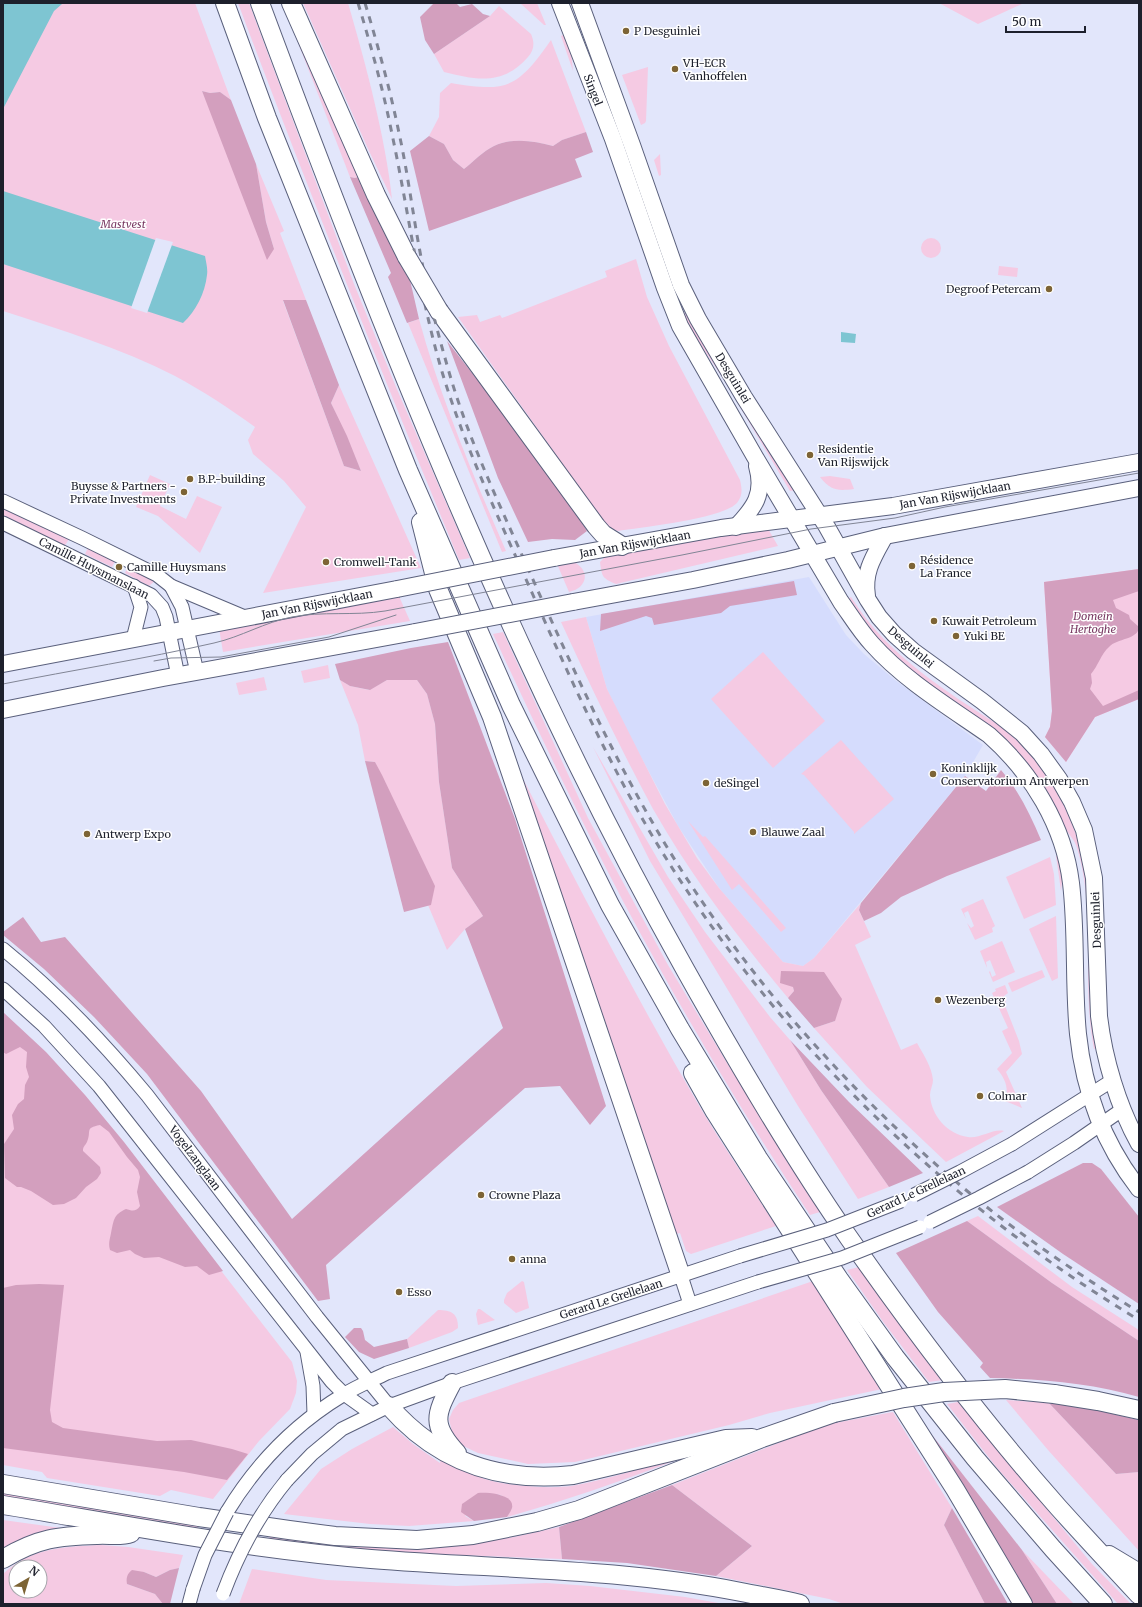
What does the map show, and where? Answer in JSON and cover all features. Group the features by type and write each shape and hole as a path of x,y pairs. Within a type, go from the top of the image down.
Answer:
{"highway":[{"path":"225,3 267,118 408,470 511,705 610,905 680,1029 729,1111 758,1158 839,1279 896,1357 975,1458 1053,1549 1103,1604"},
{"path":"260,3 369,290 465,522 539,685 610,832 652,911 727,1045 785,1140 848,1237 920,1336 978,1412 1057,1506 1139,1595"},
{"path":"291,3 376,195 407,257 439,311 596,526 603,534 622,546"},
{"path":"408,470 438,589 496,731 680,1276"},
{"path":"610,905 621,948 715,1112 955,1489 1023,1604"},
{"path":"452,1383 440,1408 438,1425 442,1436 466,1463"},
{"path":"3,1484 199,1517 289,1530 335,1536 417,1540 473,1535 537,1522 579,1510 762,1438 834,1413 904,1398 944,1392 1005,1389 1054,1394 1098,1401 1139,1410"},
{"path":"389,1406 418,1434 466,1463 488,1471 513,1475 554,1477 591,1471 726,1439 762,1438"},
{"path":"3,1505 266,1549 315,1555 420,1563 496,1566 610,1574 704,1585 800,1604"},
{"path":"3,1559 36,1542 57,1537 103,1534 123,1536 142,1528"},
{"path":"1094,1547 1139,1573"}],"main road":[{"name":"Singel","path":"560,3 627,177"},
{"name":"Singel","path":"580,3 632,145"},
{"name":"Desguinlei","path":"632,145 681,285 698,319 744,397 827,527 879,617 894,634 913,651 982,700 1022,733 1041,754 1059,779 1072,802 1084,830 1094,872 1099,1016 1105,1055 1124,1109 1139,1144"},
{"name":"Desguinlei","path":"627,177 665,288 680,326 755,457 854,623 896,668 989,735 1003,748 1030,781 1052,819 1064,849 1070,881 1078,1035 1090,1095 1100,1125 1116,1154 1139,1189"},
{"name":"Desguinlei","path":"736,527 751,510 758,498 760,480 755,457"},
{"name":"Jan Van Rijswijcklaan","path":"3,664 554,558 736,527 893,506 1139,462"},
{"path":"3,710 197,672 693,580 813,554 885,536 1139,488"},
{"path":"868,600 865,585 866,578 872,561 885,536"}],"street":[{"name":"Camille Huysmanslaan","path":"3,501 157,575 171,586 247,618"},
{"name":"Camille Huysmanslaan","path":"3,523 151,595 162,606 166,617 178,676"},
{"path":"133,639 141,607 134,586"},
{"name":"Camille Huysmanslaan","path":"171,586 182,607 197,672"},
{"name":"Vogelzanglaan","path":"3,949 75,1014 147,1095 317,1317 389,1406"},
{"path":"3,989 44,1026 100,1086 307,1352 344,1394 372,1414"},
{"name":"Gerard Le Grellelaan","path":"189,1604 192,1589 205,1555 218,1527 235,1499 259,1467 282,1441 314,1414 344,1394 387,1373 740,1256 827,1230 901,1201 1012,1144 1113,1080"},
{"path":"222,1599 234,1564 255,1524 271,1499 312,1454 339,1432 372,1414 389,1406 452,1383 690,1304 758,1282 842,1258 920,1227 1028,1172 1124,1109"},
{"path":"680,1276 690,1304"},
{"path":"307,1352 313,1386 314,1414"}],"shaded area":[{"path":"3,3 62,4 54,11 3,109"},
{"path":"3,191 205,256 207,270 206,282 196,307 183,323 3,264"},
{"path":"841,332 856,334 855,343 841,342"},
{"path":"809,577 846,635 864,654 895,680 983,745 965,776 814,958 803,966 783,962 719,888 678,826 625,727 607,689 586,617"}],"green space":[{"name":"Mastvest","path":"3,3 195,3 231,100 220,92 210,93 202,91 274,249 266,222 256,164 284,231 280,233 306,300 283,301 344,466 361,471 331,403 339,385 421,568 263,593 306,507 284,481 253,454 248,440 255,427 226,406 175,376 154,366 112,348 3,311"},
{"path":"238,3 249,3 354,284 396,387 470,558 459,560 346,283"},
{"path":"303,3 348,3 380,126 392,199 369,151"},
{"path":"434,3 456,3 460,7 472,4 483,14 490,16 434,54 425,40 420,17"},
{"path":"520,3 537,3 546,25 544,25"},
{"path":"586,3 589,3 632,121 630,122"},
{"path":"939,3 1024,3 978,24"},
{"path":"499,6 531,34 533,46 532,52 528,57 509,73 499,77 467,77 444,72 434,54 490,16"},
{"path":"287,14 361,176 355,178 350,177"},
{"path":"565,34 571,50 573,71 561,36"},
{"path":"551,40 586,132 562,140 553,146 524,141 501,143 486,151 464,169 453,160 444,144 429,136 439,117 440,93 451,83 486,87 510,83 520,77 529,68 540,56"},
{"path":"648,67 646,121 641,125 622,75"},
{"path":"202,91 210,93 220,92 231,100 256,164 266,222 274,249 267,260"},
{"path":"586,132 593,152 575,159 582,177 429,231 410,151 429,136 444,144 453,160 464,169 486,151 501,143 524,141 553,146 562,140"},
{"path":"660,154 661,175 659,176 654,160"},
{"path":"361,176 389,239 410,280 419,319 407,323 388,277 391,273 350,177 355,178"},
{"path":"931,238 938,241 941,248 938,255 931,258 924,255 921,248 924,241"},
{"path":"636,259 647,297 669,346 740,480 742,492 737,503 729,509 715,514 681,522 618,531 608,528 458,317 477,315 480,322 500,315 502,318 607,277 605,271"},
{"path":"999,266 1018,268 1017,277 998,275"},
{"path":"283,300 306,300 339,385 331,403 347,436 361,471 344,466"},
{"path":"677,302 797,490 790,491 724,380 685,321"},
{"path":"419,319 447,408 506,551 502,552 408,323"},
{"path":"447,341 558,483 587,531 575,540 552,539 528,542 498,478"},
{"path":"150,475 170,484 160,506 186,519 197,496 222,507 200,553 158,516 136,507"},
{"path":"830,476 850,479 854,489 835,489 824,482 820,477"},
{"path":"3,508 69,539 64,547 3,518"},
{"path":"767,527 778,546 616,584 605,578 601,571 600,562 608,554"},
{"path":"88,548 115,561 112,567 85,554"},
{"path":"574,562 583,570 585,579 580,587 569,592 557,564"},
{"path":"128,566 156,580 149,586 125,573"},
{"name":"Domein Hertoghe","path":"1139,569 1139,699 1095,717 1066,762 1045,737 1050,727 1052,711 1044,582"},
{"name":"Domein Hertoghe","path":"1139,569 1139,591 1113,600 1116,608 1129,615 1130,619 1139,627 1138,631 1131,637 1113,644 1106,650 1091,674 1092,683 1090,689 1103,706 1139,690 1139,699 1095,717 1066,762 1045,737 1050,727 1052,711 1044,582"},
{"path":"794,581 797,595 730,606 721,613 654,625 652,618 646,616 600,631 601,614"},
{"path":"398,594 410,621 223,652 219,628"},
{"path":"851,597 865,618 900,654 959,700 1002,727 1018,741 1033,757 1058,794 1076,833 1086,875 1089,901 1096,1048 1094,1049 1090,1024 1088,923 1086,898 1083,873 1075,842 1065,828 1045,788 1023,760 973,715 902,663 891,653 873,634 847,599"},
{"path":"586,617 607,689 665,804 697,858 719,888 783,962 803,966 814,958 861,903 859,910 871,937 855,945 901,1050 917,1043 927,1061 933,1080 930,1095 933,1110 947,1128 960,1135 973,1137 1000,1130 1004,1131 946,1162 867,1087 814,1028 835,1021 793,987 794,991 788,998 770,976 699,883 653,809 629,763 561,622"},
{"path":"503,632 588,818 668,965 820,1212 810,1215 785,1177 713,1061 624,903 573,803 493,634"},
{"path":"448,642 515,819 606,1106 590,1125 560,1086 525,1088 326,1265 330,1299 318,1301 147,1074 94,1017 44,969 3,935 3,932 23,917 41,942 65,937 201,1091 292,1219 503,1028 465,929 483,916 452,868 439,782 435,724 427,694 417,680 387,680 370,690 350,686 340,680 335,664"},
{"path":"763,652 825,721 773,768 711,699"},
{"path":"328,665 330,678 304,683 301,671"},
{"path":"264,677 267,690 239,695 236,683"},
{"path":"340,680 350,686 369,690 387,680 417,680 427,694 435,724 439,782 452,868 483,916 465,929 447,950 428,905 375,762 365,761 358,725"},
{"path":"841,740 894,799 854,834 854,832 804,775 801,774"},
{"path":"593,747 668,877 705,932 770,1017 790,1040 821,1090 889,1187 858,1199 798,1106 650,861"},
{"path":"365,761 375,762 435,886 431,905 404,912"},
{"path":"1001,770 1024,803 1041,840 947,876 901,897 881,913 864,921 859,910 861,903 965,776 986,791"},
{"path":"520,773 608,942 677,1068 710,1124 776,1226 691,1254 686,1251 680,1233 676,1234"},
{"path":"688,821 703,837 705,836 786,928 781,932 739,884 732,890"},
{"path":"1056,856 1058,856 1063,873 1061,891"},
{"path":"1050,857 1054,874 1056,905 1024,919 1006,877"},
{"path":"983,899 995,926 992,928 993,932 975,940 967,923 971,928 974,926 968,911 964,913 966,919 961,909"},
{"path":"1056,916 1058,978 1052,981 1029,929"},
{"path":"1002,941 1015,972 993,982 989,972 990,971 992,977 996,975 990,960 986,962 987,968 980,951"},
{"path":"1042,970 1045,977 1012,992 1008,983"},
{"path":"781,971 824,972 842,999 835,1021 814,1028 788,998 794,991 793,987 780,983"},
{"path":"1005,985 1008,993 1004,996 1006,1002 1004,1003 1019,1041 1022,1054 1006,1072 1022,1108 1005,1101 1007,1092 1006,1084 997,1069 1012,1053 1002,1031 1008,1028 992,993 996,991 995,989"},
{"path":"3,1012 46,1052 85,1095 124,1142 223,1271 209,1275 197,1266 185,1267 159,1257 144,1258 130,1250 117,1253 110,1250 110,1239 116,1216 126,1209 134,1210 140,1206 137,1192 140,1177 138,1170 109,1132 100,1125 92,1127 89,1130 87,1142 83,1151 100,1167 101,1173 97,1179 86,1187 76,1198 64,1204 53,1205 31,1191 17,1187 5,1178 4,1144 14,1129 12,1115 18,1104 24,1099 25,1085 29,1077 26,1067 27,1052 20,1047 6,1054 3,1052"},
{"path":"3,1014 135,1160 292,1362 297,1381 296,1393 290,1409 259,1441 213,1499 171,1490 160,1496 47,1478 42,1472 3,1465"},
{"path":"790,1040 849,1102 923,1173 889,1187 821,1090"},
{"path":"1083,1163 1092,1163 1101,1169 1139,1217 1139,1304 1063,1254 997,1207"},
{"path":"978,1216 1072,1287 1139,1330 1139,1341 1052,1283 967,1221"},
{"path":"967,1221 1052,1283 1139,1341 1139,1397 1084,1385 1027,1379 990,1378 980,1367 983,1363 938,1312 896,1253"},
{"path":"859,1267 943,1380 929,1382 884,1323 847,1270"},
{"path":"522,1281 524,1282 529,1308 516,1313 504,1303 504,1300 507,1293"},
{"path":"813,1281 882,1389 770,1413 729,1425 575,1462 528,1464 478,1453 459,1444 452,1432 449,1419 453,1410 459,1403"},
{"path":"16,1285 64,1285 50,1410 52,1422 63,1428 157,1441 191,1440 248,1454 227,1480 184,1472 3,1448 3,1288"},
{"path":"478,1309 495,1320 478,1325 476,1314"},
{"path":"438,1310 453,1313 457,1319 458,1328 452,1332 409,1348 407,1339"},
{"path":"354,1328 361,1328 365,1340 374,1347 407,1339 409,1348 374,1359 359,1352 345,1337"},
{"path":"1006,1400 1049,1403 1116,1474 1139,1472 1139,1551 1048,1450"},
{"path":"958,1402 1092,1564 1131,1604 1118,1604 997,1468 947,1404"},
{"path":"1049,1403 1087,1408 1139,1420 1139,1472 1116,1474"},
{"path":"893,1412 952,1508 944,1525 985,1604 844,1604 829,1599 716,1576 752,1546 672,1485 824,1425"},
{"path":"393,1427 413,1444 440,1463 441,1458 479,1477 516,1485 552,1487 571,1486 675,1459 674,1461 612,1484 507,1517 512,1507 501,1495 485,1493 465,1516 474,1521 409,1526 370,1524 284,1514 321,1469 352,1449"},
{"path":"932,1435 1022,1550 1057,1604 1030,1604"},
{"path":"672,1485 752,1546 716,1576 627,1563 562,1559 559,1527"},
{"path":"3,1492 199,1525 196,1531 3,1496"},
{"path":"478,1493 500,1495 509,1500 512,1503 512,1508 507,1517 474,1521 461,1512 462,1504"},
{"path":"952,1508 1008,1604 985,1604 944,1525"},
{"path":"3,1520 68,1529 3,1551"},
{"path":"559,1527 562,1559 384,1552 266,1540 271,1536 398,1549 514,1537"},
{"path":"101,1545 128,1547 183,1555 179,1568 170,1570 156,1577 144,1572 127,1584 155,1594 163,1604 3,1604 3,1574 8,1570 8,1599 48,1599 48,1559 23,1559 37,1553 61,1548"},
{"path":"1022,1550 1074,1604 1057,1604"},
{"path":"179,1568 170,1604 163,1604 155,1594 127,1584 127,1576 132,1570 144,1572 156,1577 170,1570"},
{"path":"252,1569 326,1580 456,1586 546,1583 590,1586 685,1597 724,1604 239,1604"}],"pier":[{"path":"156,238 173,242 147,313 131,308"}],"tram line":[{"path":"3,684 214,643 272,622 292,617 315,614 385,611 811,529 895,518 945,507 1139,473"},
{"path":"154,661 171,658 221,657 329,637 396,615"}],"railway":[{"path":"358,3 388,117 427,315 452,403 473,459 575,688 620,778 653,837 700,910 751,979 807,1045 867,1108 930,1167 997,1222 1066,1273 1139,1320"},
{"path":"365,3 384,68 395,117 430,301 458,400 490,483 566,652 625,773 658,832 692,887 729,940 769,992 812,1042 857,1089 904,1135 952,1178 1002,1219 1069,1267 1139,1312"}],"place":[{"name":"P Desguinlei","path":"626,31"},
{"name":"VH-ECR Vanhoffelen","path":"675,69"},
{"name":"Degroof Petercam","path":"1049,289"},
{"name":"Residentie Van Rijswijck","path":"810,455"},
{"name":"B.P.-building","path":"190,479"},
{"name":"Buysse & Partners - Private Investments","path":"184,492"},
{"name":"Cromwell-Tank","path":"326,562"},
{"name":"Résidence La France","path":"912,566"},
{"name":"Camille Huysmans","path":"119,567"},
{"name":"Kuwait Petroleum","path":"934,621"},
{"name":"Yuki BE","path":"956,636"},
{"name":"Koninklijk Conservatorium Antwerpen","path":"933,774"},
{"name":"deSingel","path":"706,783"},
{"name":"Blauwe Zaal","path":"753,832"},
{"name":"Antwerp Expo","path":"87,834"},
{"name":"Wezenberg","path":"938,1000"},
{"name":"Colmar","path":"980,1096"},
{"name":"Crowne Plaza","path":"481,1195"},
{"name":"anna","path":"512,1259"},
{"name":"Esso","path":"399,1292"}]}
